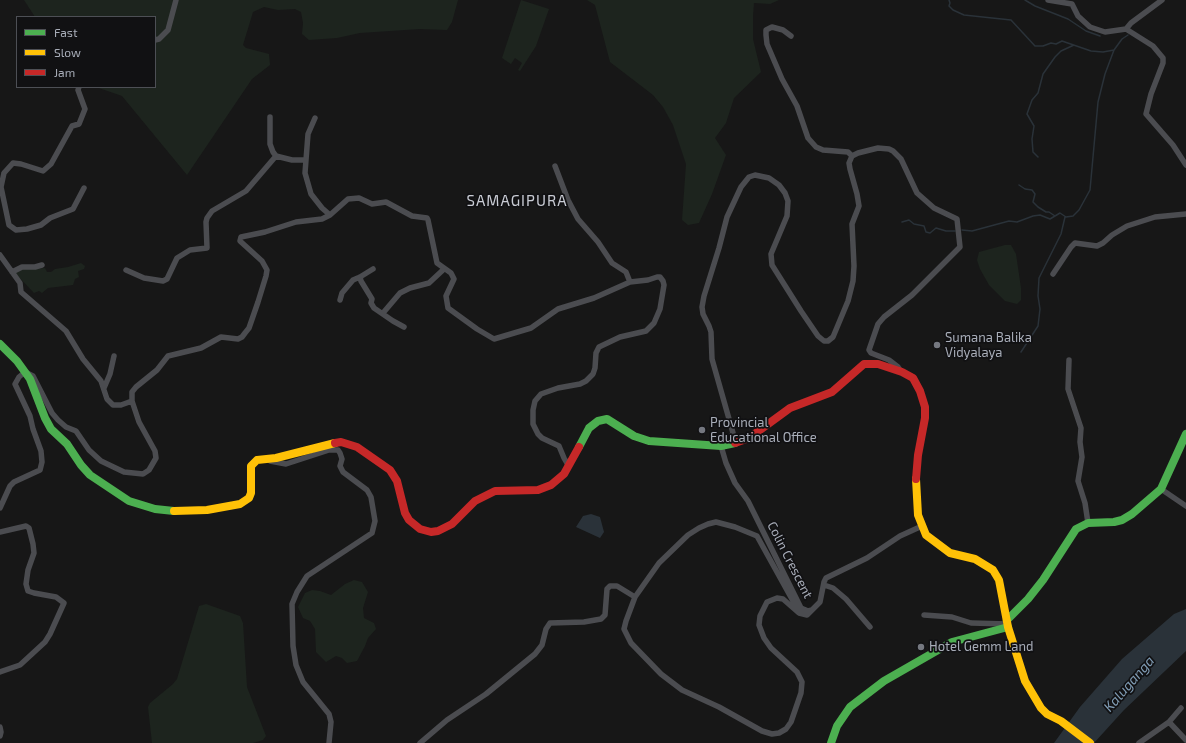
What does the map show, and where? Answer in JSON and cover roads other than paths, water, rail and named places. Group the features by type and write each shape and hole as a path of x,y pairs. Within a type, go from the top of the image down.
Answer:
{"main road":[{"path":"0,344 18,361 33,385 45,418 51,429 67,444 81,465 90,475 129,501 155,509 176,511 207,510 240,504 249,498 251,493 251,466 257,460 276,458 341,442 357,447 390,470 397,481 405,513 409,520 420,529 431,532 444,529 452,524 476,501 495,491 538,490 551,485 564,474 589,428 598,421 611,421 634,436 649,441 722,446 749,438 790,408 832,392 864,364 878,364 902,372 913,378 920,391 925,407 925,418 918,455 916,476 918,514 926,535 950,553 975,560 993,570 999,580 1008,624 1025,681 1041,708 1047,714 1062,721 1090,743"},
{"path":"831,743 837,726 850,706 884,681 952,642 1008,624 1043,580 1076,529 1088,523 1114,522 1122,520 1141,507 1161,489 1186,434"}],"street":[{"path":"156,40 159,39 168,30 176,0"},
{"path":"1048,0 1072,2 1078,16 1090,27 1105,32 1126,29 1153,46 1163,58 1163,63 1151,94 1146,114 1173,145 1186,166"},
{"path":"1126,29 1131,23 1162,0"},
{"path":"791,36 783,30 772,27 766,30 767,44 782,79 797,106 808,138 816,147 823,150 848,152 852,156"},
{"path":"79,88 78,90 85,109 78,124 72,126 51,164 43,172 21,164 13,163 4,173 1,187 9,226 16,230 27,229 41,225 50,218 73,209 84,188"},
{"path":"270,117 270,144 276,156 292,160 306,160"},
{"path":"315,118 308,134 305,173 311,194 322,208 330,215"},
{"path":"722,446 722,441 731,436 733,430 712,359 711,332 703,314 702,307 727,218 741,187 750,177 755,175 769,178 786,193 788,201 787,216 771,254 772,265 818,336 824,341 828,341 833,337 848,301 852,281 854,266 852,224 859,206 849,163 852,156 878,148 893,151 901,159 917,193 934,208 957,219 960,247 912,295 884,317 878,324 869,350 871,353 889,360 902,372"},
{"path":"126,270 144,278 163,281 167,279 177,258 190,250 207,248 206,222 212,211 246,191 276,156"},
{"path":"555,166 568,200 578,219 598,242 612,263 626,272 630,282"},
{"path":"0,167 4,173"},
{"path":"0,508 10,486 14,482 40,470 42,462 41,451 30,416 16,384 19,377 25,372 33,376 52,413 66,427 76,431 89,450 101,461 124,472 143,474 149,470 156,458 155,451 139,422 132,401 132,392 136,386 157,370 168,356 201,348 221,337 238,339 242,337 249,328 267,270 262,261 240,241 242,237 265,232 296,222 322,219 330,215 348,198 359,198 372,204 386,202 412,216 427,218 437,263 451,273 454,279 446,296 448,308 477,329 494,339 531,328 558,309 594,298 630,282 648,280 657,277 660,277 663,280 664,285 660,310 654,323 646,331 620,337 599,347 596,353 593,374 586,381 580,384 558,388 541,394 535,401 533,410 533,424 538,434 542,438 559,446 568,465"},
{"path":"1053,274 1075,243 1097,246 1103,244 1112,235 1127,226 1155,217 1186,214"},
{"path":"0,255 20,283 21,292 66,331 83,359 101,381 107,399 113,405 121,405 132,401"},
{"path":"12,272 22,267 35,267 42,265"},
{"path":"340,300 342,293 353,280 360,278 373,269"},
{"path":"383,313 400,293 410,288 429,283 444,269"},
{"path":"360,278 372,299 371,303 374,308 404,327"},
{"path":"104,388 110,374 114,356"},
{"path":"1069,360 1068,388 1081,428 1080,442 1082,457 1078,481 1085,503 1088,523"},
{"name":"Colin Crescent","path":"722,446 726,463 735,482 748,501 801,608 808,611 812,610 820,602 826,578 867,558 900,536 922,526"},
{"path":"267,459 272,462 286,464 329,450 338,450 342,459 340,466 342,472 367,490 371,497 375,521 372,534 307,576 296,592 292,604 293,646 296,665 303,682 328,714 331,722 329,743"},
{"path":"1161,489 1186,506"},
{"path":"801,608 793,601 757,536 735,527 716,522 699,528 688,536 659,563 635,597 626,620 624,630 631,643 661,674 682,690 719,707 762,732 772,734 779,733 786,729 801,693 802,682 797,672 771,648 764,638 759,625 760,616 767,602 777,598 783,599 799,613 807,615 812,610"},
{"path":"0,532 26,526 29,528 34,544 34,553 28,570 26,584 28,590 34,593 56,597 64,603 45,642 20,665 0,672"},
{"path":"824,585 833,588 846,599 870,627"},
{"path":"420,743 447,720 486,694 535,654 542,645 546,629 550,623 584,622 601,618 606,615 607,589 610,586 617,586 635,597"},
{"path":"924,615 952,617 971,623 1008,624"},
{"path":"1139,743 1169,722 1181,708"},
{"path":"1169,722 1186,740"},
{"path":"0,727 0,736"}],"water":[{"path":"591,514 600,517 604,532 600,538 576,527 583,516"},
{"name":"Kaluganga","path":"1186,609 1186,651 1124,710 1094,743 1054,743 1080,707 1122,659 1174,614"}],"waterway":[{"path":"949,0 949,6 953,10 964,15 1011,20 1035,46 1043,46 1051,43 1056,44 1062,41 1091,51 1103,52 1114,50"},
{"path":"1025,0 1035,6 1068,19 1086,31 1100,36"},
{"path":"962,230 972,231 1009,221 1017,222 1040,215 1050,219 1060,213 1066,217 1073,216 1079,210 1090,190 1098,102 1105,74 1114,50 1122,39 1128,35"},
{"path":"1038,157 1033,152 1032,139 1034,126 1027,114 1032,100 1038,93 1043,74 1061,51 1074,45"},
{"path":"1019,185 1025,189 1032,190 1035,194 1033,202 1038,207 1055,216"},
{"path":"1021,352 1038,326 1040,309 1038,296 1039,278 1061,234 1065,217"},
{"path":"902,222 909,220 914,224 924,226 926,232 930,233 936,228 946,231 955,231"}],"place":[{"name":"Sumana Balika Vidyalaya","path":"937,345"},
{"name":"Provincial Educational Office","path":"702,430"},
{"name":"Hotel Gemm Land","path":"921,647"}],"district":[{"name":"SAMAGIPURA","path":"517,201"}]}
